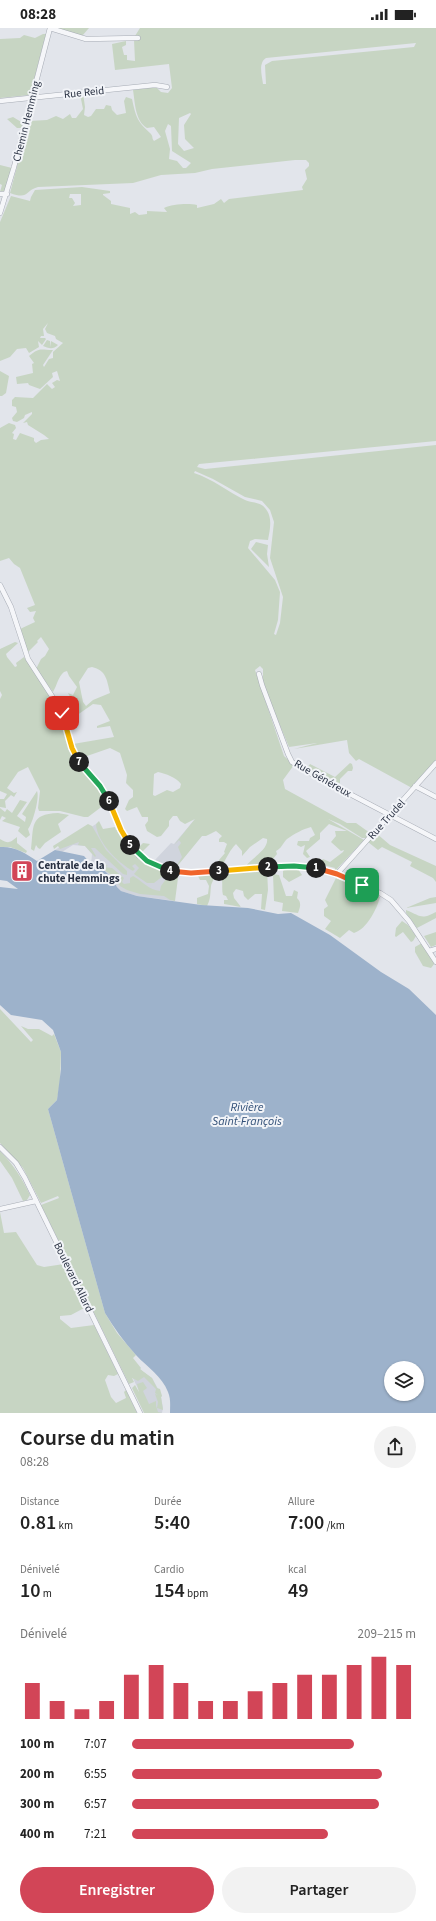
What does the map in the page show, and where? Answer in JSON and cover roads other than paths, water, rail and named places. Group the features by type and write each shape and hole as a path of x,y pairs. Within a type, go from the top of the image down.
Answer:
{"street":[{"path":"50,28 86,39 138,38"},
{"name":"Chemin Hemming","path":"0,213 7,194 50,28"},
{"name":"Rue Reid","path":"0,101 155,85 167,87"},
{"path":"0,194 7,194"},
{"path":"0,585 11,607 30,663 61,710 74,754 102,788 124,836 139,856 156,866 177,873 294,866 314,868 337,874 380,893 392,901 402,912 436,962"},
{"name":"Rue Généreux","path":"259,674 292,762 304,770 436,839"},
{"name":"Rue Trudel","path":"337,874 436,763"},
{"path":"415,786 436,797"},
{"path":"429,951 436,949"},
{"name":"Boulevard Allard","path":"0,1147 18,1166 140,1413"},
{"path":"0,1209 36,1201"}],"water":[{"name":"Rivière Saint-François","path":"0,847 15,849 37,861 55,850 84,856 91,864 103,869 112,878 121,891 137,896 201,905 248,908 278,914 291,913 330,935 381,972 409,989 436,1015 436,1413 170,1413 169,1395 162,1381 127,1345 105,1313 48,1109 57,1100 61,1069 61,1052 53,1030 42,1020 11,1015 0,1005 0,887 18,889 7,881 0,880"}],"place":[{"name":"Centrale de la chute Hemmings","path":"22,871"}]}
